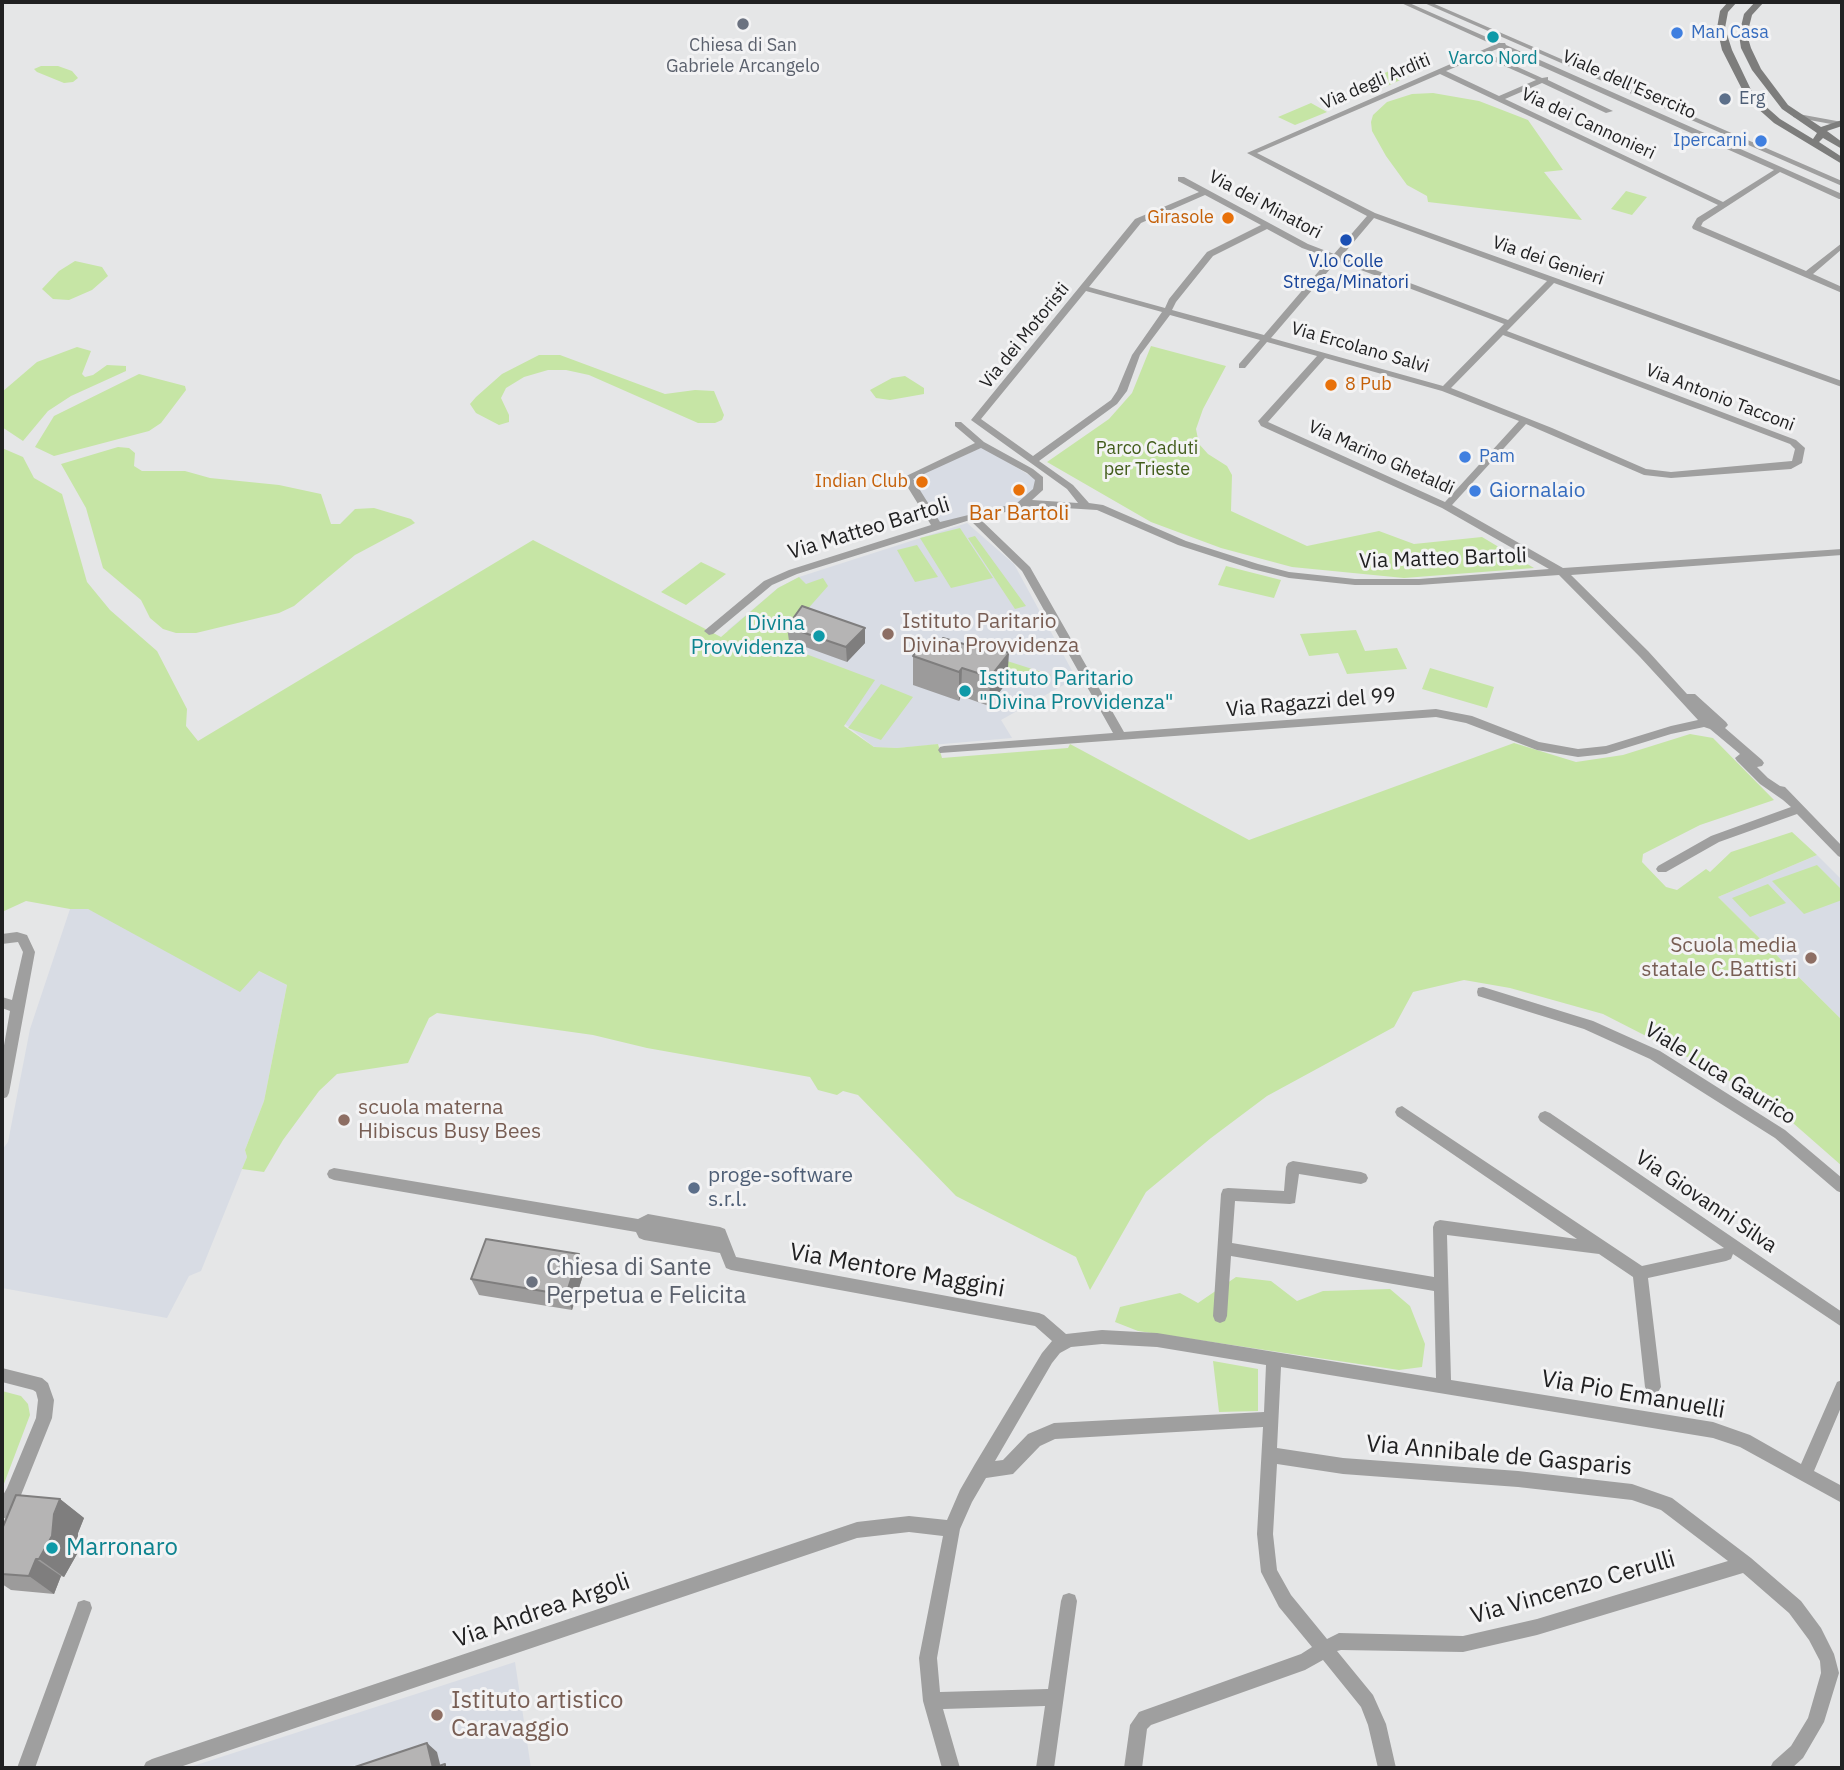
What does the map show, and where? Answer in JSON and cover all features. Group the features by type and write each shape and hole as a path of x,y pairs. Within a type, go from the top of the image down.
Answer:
{"main road":[{"path":"1733,2 1724,11 1721,28 1727,50 1749,95 1771,117 1842,161"},
{"path":"1760,2 1750,10 1744,22 1744,42 1766,84 1794,115 1840,145"},
{"path":"1816,145 1821,133 1842,125"},
{"path":"1840,145 1835,134 1842,125"}],"street":[{"name":"Viale dell'Esercito","path":"1402,2 1842,197"},
{"name":"Viale dell'Esercito","path":"1425,2 1842,184"},
{"name":"Via degli Arditi","path":"1251,153 1513,40"},
{"path":"1482,53 1609,111"},
{"name":"Via dei Cannonieri","path":"1440,71 1724,205"},
{"path":"1498,99 1561,72"},
{"path":"1577,79 1589,73"},
{"path":"1595,105 1614,96"},
{"path":"1655,114 1667,107"},
{"path":"1794,115 1842,125"},
{"name":"Via dei Genieri","path":"1251,153 1372,215 1842,384"},
{"path":"1780,169 1700,220 1697,229 1842,290"},
{"name":"Via dei Minatori","path":"1181,178 1266,226 1336,258"},
{"name":"Via dei Motoristi","path":"1085,504 1070,487 976,420 1139,220 1206,192"},
{"path":"1242,366 1372,215"},
{"path":"1034,460 1114,402 1122,391 1136,355 1214,250 1266,226"},
{"path":"1807,275 1838,254 1842,245"},
{"path":"1336,258 1506,328"},
{"path":"1553,279 1445,389 1600,452"},
{"path":"1085,288 1167,310"},
{"name":"Via Ercolano Salvi","path":"1167,310 1445,389"},
{"name":"Via Antonio Tacconi","path":"1506,328 1790,441 1800,448 1797,463 1791,466 1671,475 1639,470 1600,452"},
{"name":"Via Marino Ghetaldi","path":"1322,356 1263,421 1264,425 1446,506 1563,573 1706,722"},
{"path":"1446,506 1525,420"},
{"path":"958,424 981,444 1040,479 1038,490 1020,505"},
{"path":"937,527 907,478 981,444"},
{"name":"Via Matteo Bartoli","path":"709,631 768,583 781,577 937,527 1020,505 1085,504 1114,512 1196,548 1256,568 1300,576 1398,583 1842,552"},
{"path":"972,517 1026,569 1121,737"},
{"path":"1671,683 1682,688 1711,713 1785,796 1842,853"},
{"name":"Via Ragazzi del 99","path":"944,750 1436,713 1468,719 1508,736 1550,749 1578,753 1606,750 1706,722"},
{"path":"1706,722 1714,723 1758,763"},
{"path":"1706,722 1764,781 1785,796"},
{"path":"1662,869 1715,839 1798,809"},
{"path":"2,939 17,936 28,945 29,953 7,1040 2,1093"},
{"name":"Viale Luca Gaurico","path":"1483,992 1588,1025 1655,1055 1780,1133 1842,1187"},
{"path":"2,1002 17,1008"},
{"path":"1402,1112 1640,1273 1726,1254"},
{"name":"Via Giovanni Silva","path":"1545,1117 1842,1320"},
{"path":"1220,1316 1228,1194 1290,1198 1293,1167 1361,1178"},
{"name":"Via Mentore Maggini","path":"334,1174 725,1247 732,1263 1039,1320 1064,1342"},
{"path":"1444,1387 1440,1227 1601,1249"},
{"path":"1224,1248 1442,1285"},
{"name":"Via Pio Emanuelli","path":"1640,1273 1653,1387"},
{"name":"Via Pio Emanuelli","path":"1064,1342 1084,1337 1143,1339 1713,1430 1744,1441 1842,1495"},
{"path":"951,1768 932,1700 928,1658 952,1529 962,1504 1047,1358 1064,1342"},
{"path":"1274,1359 1265,1534 1269,1572 1285,1601 1367,1701 1377,1724 1387,1768"},
{"path":"2,1375 37,1383 45,1394 46,1408 13,1494 2,1511"},
{"path":"1805,1475 1842,1387"},
{"path":"981,1470 1007,1468 1034,1440 1049,1432 1270,1419"},
{"name":"Via Annibale de Gasparis","path":"1269,1455 1343,1466 1518,1479 1632,1492 1666,1504 1745,1564 1799,1612 1823,1649 1830,1666 1827,1685 1811,1731 1797,1752 1779,1768"},
{"name":"Via Andrea Argoli","path":"152,1768 857,1530 909,1524 952,1529"},
{"name":"Via Vincenzo Cerulli","path":"1133,1768 1139,1725 1145,1718 1305,1661 1339,1641 1352,1639 1463,1644 1537,1627 1745,1564"},
{"path":"1045,1768 1069,1601"},
{"path":"26,1768 84,1608"},
{"path":"932,1700 1056,1698"}],"shaded area":[{"path":"983,447 1037,480 1036,489 1018,504 939,524 910,479"},
{"name":"Istituto Paritario Divina Provvidenza","path":"967,523 1014,564 1076,678 1001,720 1012,738 897,748 874,747 727,631 778,588 799,577"},
{"name":"Scuola media statale C.Battisti","path":"1817,855 1842,880 1842,1020 1718,897"},
{"path":"70,909 88,909 259,971 287,985 264,1101 245,1150 247,1157 201,1271 189,1276 167,1318 2,1288 2,1150 8,1142 30,1029"},
{"name":"Istituto artistico Caravaggio","path":"515,1662 531,1768 187,1768"}],"green space":[{"path":"41,66 58,66 72,71 78,78 64,83 34,69"},
{"path":"1394,69 1409,76 1370,94 1354,86"},
{"path":"1433,93 1479,101 1528,120 1563,170 1544,172 1582,220 1428,202 1427,196 1407,185 1386,156 1372,131 1371,122 1373,115 1387,102 1412,94"},
{"path":"1311,103 1327,112 1295,125 1278,117"},
{"path":"1626,191 1647,197 1632,215 1611,209"},
{"path":"75,261 102,267 108,276 92,290 69,300 53,299 42,289 59,271"},
{"name":"Parco Caduti per Trieste","path":"1151,346 1226,366 1203,409 1196,429 1199,444 1208,454 1227,466 1232,475 1231,511 1307,546 1379,531 1414,544 1482,537 1534,568 1404,578 1292,567 1221,548 1151,522 1047,462 1109,419 1132,393"},
{"path":"77,347 91,351 82,374 85,377 107,365 126,366 126,371 71,396 48,411 23,441 2,427 2,392 37,362"},
{"path":"539,355 560,355 665,394 695,390 714,391 724,415 722,420 715,423 698,423 589,375 566,370 548,370 524,377 506,388 501,398 509,415 509,422 499,425 476,413 470,404 476,397 502,374"},
{"path":"139,374 185,386 186,390 161,423 149,431 54,456 35,447 54,416"},
{"path":"905,376 924,388 924,394 890,400 876,398 870,390 892,378"},
{"path":"118,447 129,448 135,453 134,466 142,471 185,471 210,478 279,485 321,494 331,524 340,524 355,509 374,508 411,519 415,523 355,555 294,606 279,613 196,633 176,633 163,629 150,618 141,600 103,568 86,508 61,464"},
{"path":"2,448 23,457 34,478 62,494 87,582 110,610 157,651 187,709 186,726 198,741 533,540 721,637 778,588 799,577 806,584 823,578 828,586 790,629 790,648 875,680 844,726 874,747 938,744 942,758 1068,748 1070,744 1249,840 1514,743 1576,762 1623,755 1690,734 1713,738 1774,800 1700,825 1643,854 1642,862 1666,887 1677,890 1706,869 1710,872 1731,852 1792,832 1817,855 1718,897 1842,1020 1842,1166 1777,1109 1697,1062 1603,1014 1510,988 1464,980 1413,992 1394,1027 1267,1096 1211,1138 1146,1192 1090,1290 1076,1257 956,1196 858,1095 843,1091 837,1095 818,1090 810,1077 647,1048 593,1035 437,1013 429,1018 408,1063 337,1074 319,1091 283,1140 264,1172 242,1169 247,1157 245,1150 264,1101 287,985 259,971 240,992 88,909 70,909 26,901 2,912"},
{"path":"960,528 993,578 951,588 920,538"},
{"path":"975,536 1026,606 1015,609 968,538"},
{"path":"917,545 938,577 915,582 897,550"},
{"path":"701,562 726,574 686,605 661,592"},
{"path":"1226,566 1281,580 1274,598 1218,585"},
{"path":"1356,630 1365,651 1397,648 1407,669 1347,674 1338,653 1309,656 1300,634"},
{"path":"979,652 1051,675 1036,687 970,664"},
{"path":"1430,668 1494,687 1487,708 1422,689"},
{"path":"881,684 913,697 881,740 848,728"},
{"path":"1817,865 1842,890 1842,900 1804,914 1772,881"},
{"path":"1768,884 1786,903 1750,917 1732,898"},
{"path":"1236,1277 1271,1281 1297,1301 1323,1291 1390,1289 1410,1306 1425,1344 1422,1367 1399,1370 1138,1331 1115,1322 1120,1307 1180,1293 1198,1303"},
{"path":"1213,1361 1258,1369 1258,1411 1219,1412"},
{"path":"2,1391 21,1396 28,1404 30,1415 2,1489"}],"building":[{"path":"802,606 865,628 846,647 787,627"},
{"path":"943,638 981,649 987,646 1009,653 990,677 962,668 959,672 913,656 922,644 935,648"},
{"path":"486,1239 579,1254 566,1295 471,1279"},
{"path":"16,1495 60,1499 54,1514 52,1536 39,1559 36,1559 29,1576 2,1574 2,1529"},
{"path":"427,1743 433,1768 352,1768"}],"place":[{"name":"Chiesa di San Gabriele Arcangelo","path":"743,24"},
{"name":"Man Casa","path":"1677,33"},
{"name":"Varco Nord","path":"1493,37"},
{"name":"Erg","path":"1725,99"},
{"name":"Ipercarni","path":"1761,141"},
{"name":"Girasole","path":"1228,218"},
{"name":"V.lo Colle Strega/Minatori","path":"1346,240"},
{"name":"8 Pub","path":"1331,385"},
{"name":"Pam","path":"1465,457"},
{"name":"Indian Club","path":"922,482"},
{"name":"Bar Bartoli","path":"1019,490"},
{"name":"Giornalaio","path":"1475,491"},
{"name":"Istituto Paritario Divina Provvidenza","path":"888,634"},
{"name":"Divina Provvidenza","path":"819,636"},
{"name":"Istituto Paritario \"Divina Provvidenza\"","path":"965,691"},
{"name":"Scuola media statale C.Battisti","path":"1811,958"},
{"name":"scuola materna Hibiscus Busy Bees","path":"344,1120"},
{"name":"proge-software s.r.l.","path":"694,1188"},
{"name":"Chiesa di Sante Perpetua e Felicita","path":"532,1282"},
{"name":"Marronaro","path":"52,1548"},
{"name":"Istituto artistico Caravaggio","path":"437,1715"}]}
